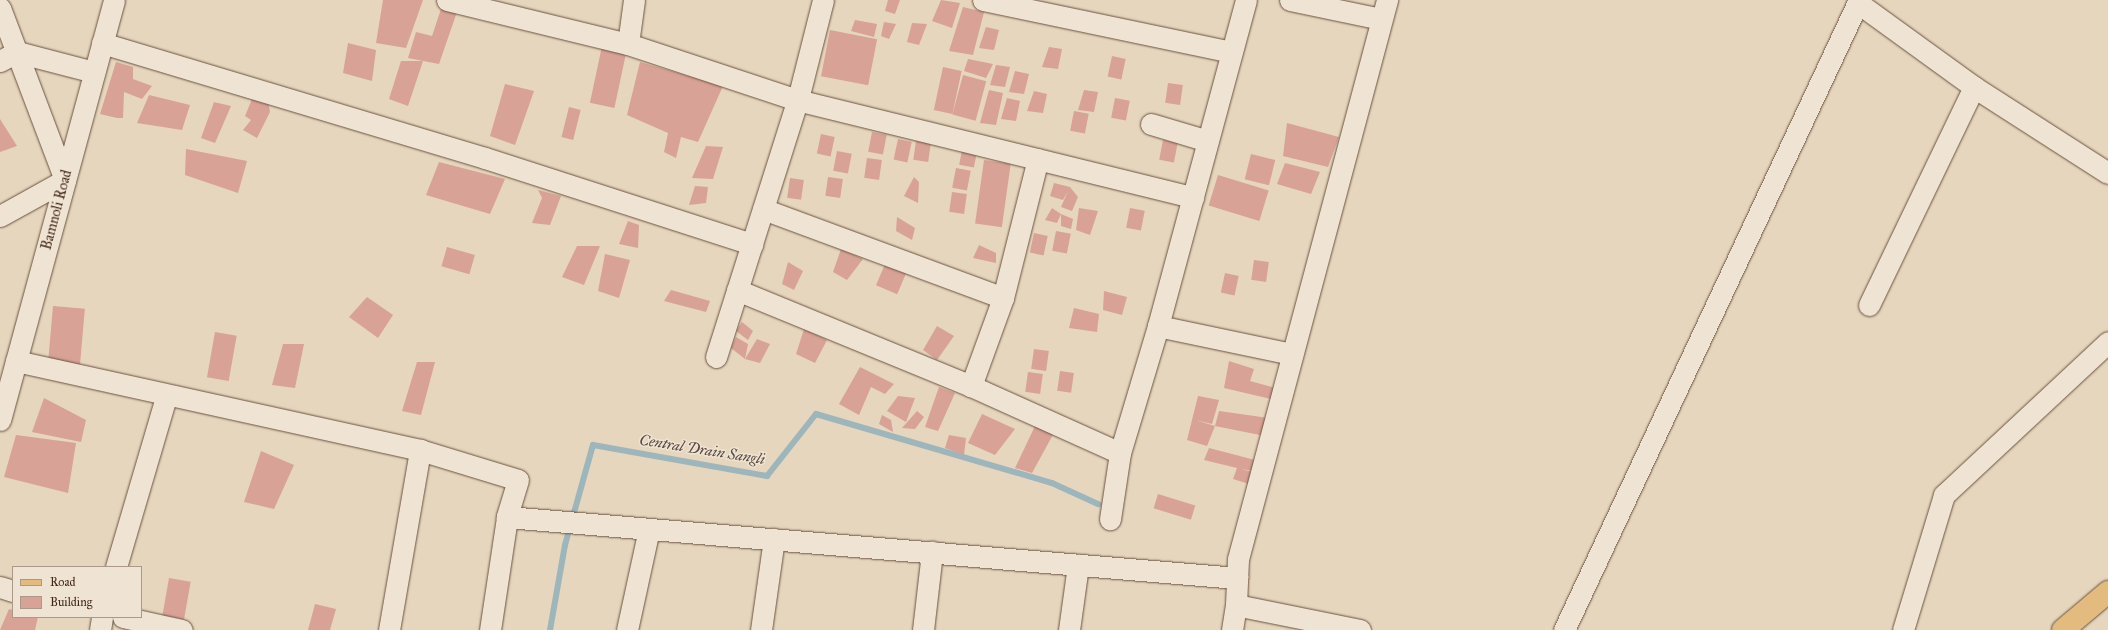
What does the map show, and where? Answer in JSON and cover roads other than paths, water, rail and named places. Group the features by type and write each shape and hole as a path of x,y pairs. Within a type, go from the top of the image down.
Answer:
{"main road":[{"path":"2062,630 2108,592"}],"street":[{"name":"Bamnoli Road","path":"0,420 114,0"},
{"path":"447,0 628,44 798,100 1193,197"},
{"path":"628,44 634,0"},
{"path":"716,357 798,100 822,0"},
{"path":"983,0 1232,52"},
{"path":"1110,519 1120,453 1158,326 1246,0"},
{"path":"1232,630 1236,605 1238,559 1384,9 1290,0"},
{"path":"1564,630 1858,1 1974,87 2108,173"},
{"path":"0,8 8,57 65,180 0,216"},
{"path":"102,43 485,158 752,244"},
{"path":"8,57 94,72"},
{"path":"1869,305 1974,87"},
{"path":"1151,124 1208,141"},
{"path":"971,386 1003,298 1038,159"},
{"path":"763,209 1003,298"},
{"path":"737,290 971,386 1120,453"},
{"path":"1158,326 1292,354"},
{"path":"1903,630 1944,495 2108,342"},
{"path":"16,361 166,396 420,450 518,480 507,517 490,630"},
{"path":"116,566 166,396"},
{"path":"389,630 420,450"},
{"path":"507,517 1237,578"},
{"path":"627,630 649,529"},
{"path":"761,630 774,540"},
{"path":"923,630 932,552"},
{"path":"1069,630 1078,565"},
{"path":"0,588 12,591"},
{"path":"1236,605 1360,630"},
{"path":"100,630 102,618"},
{"path":"128,618 182,630"}],"waterway":[{"name":"Central Drain Sangli","path":"550,630 565,545 593,445 767,476 816,414 1052,483 1098,504"}]}
